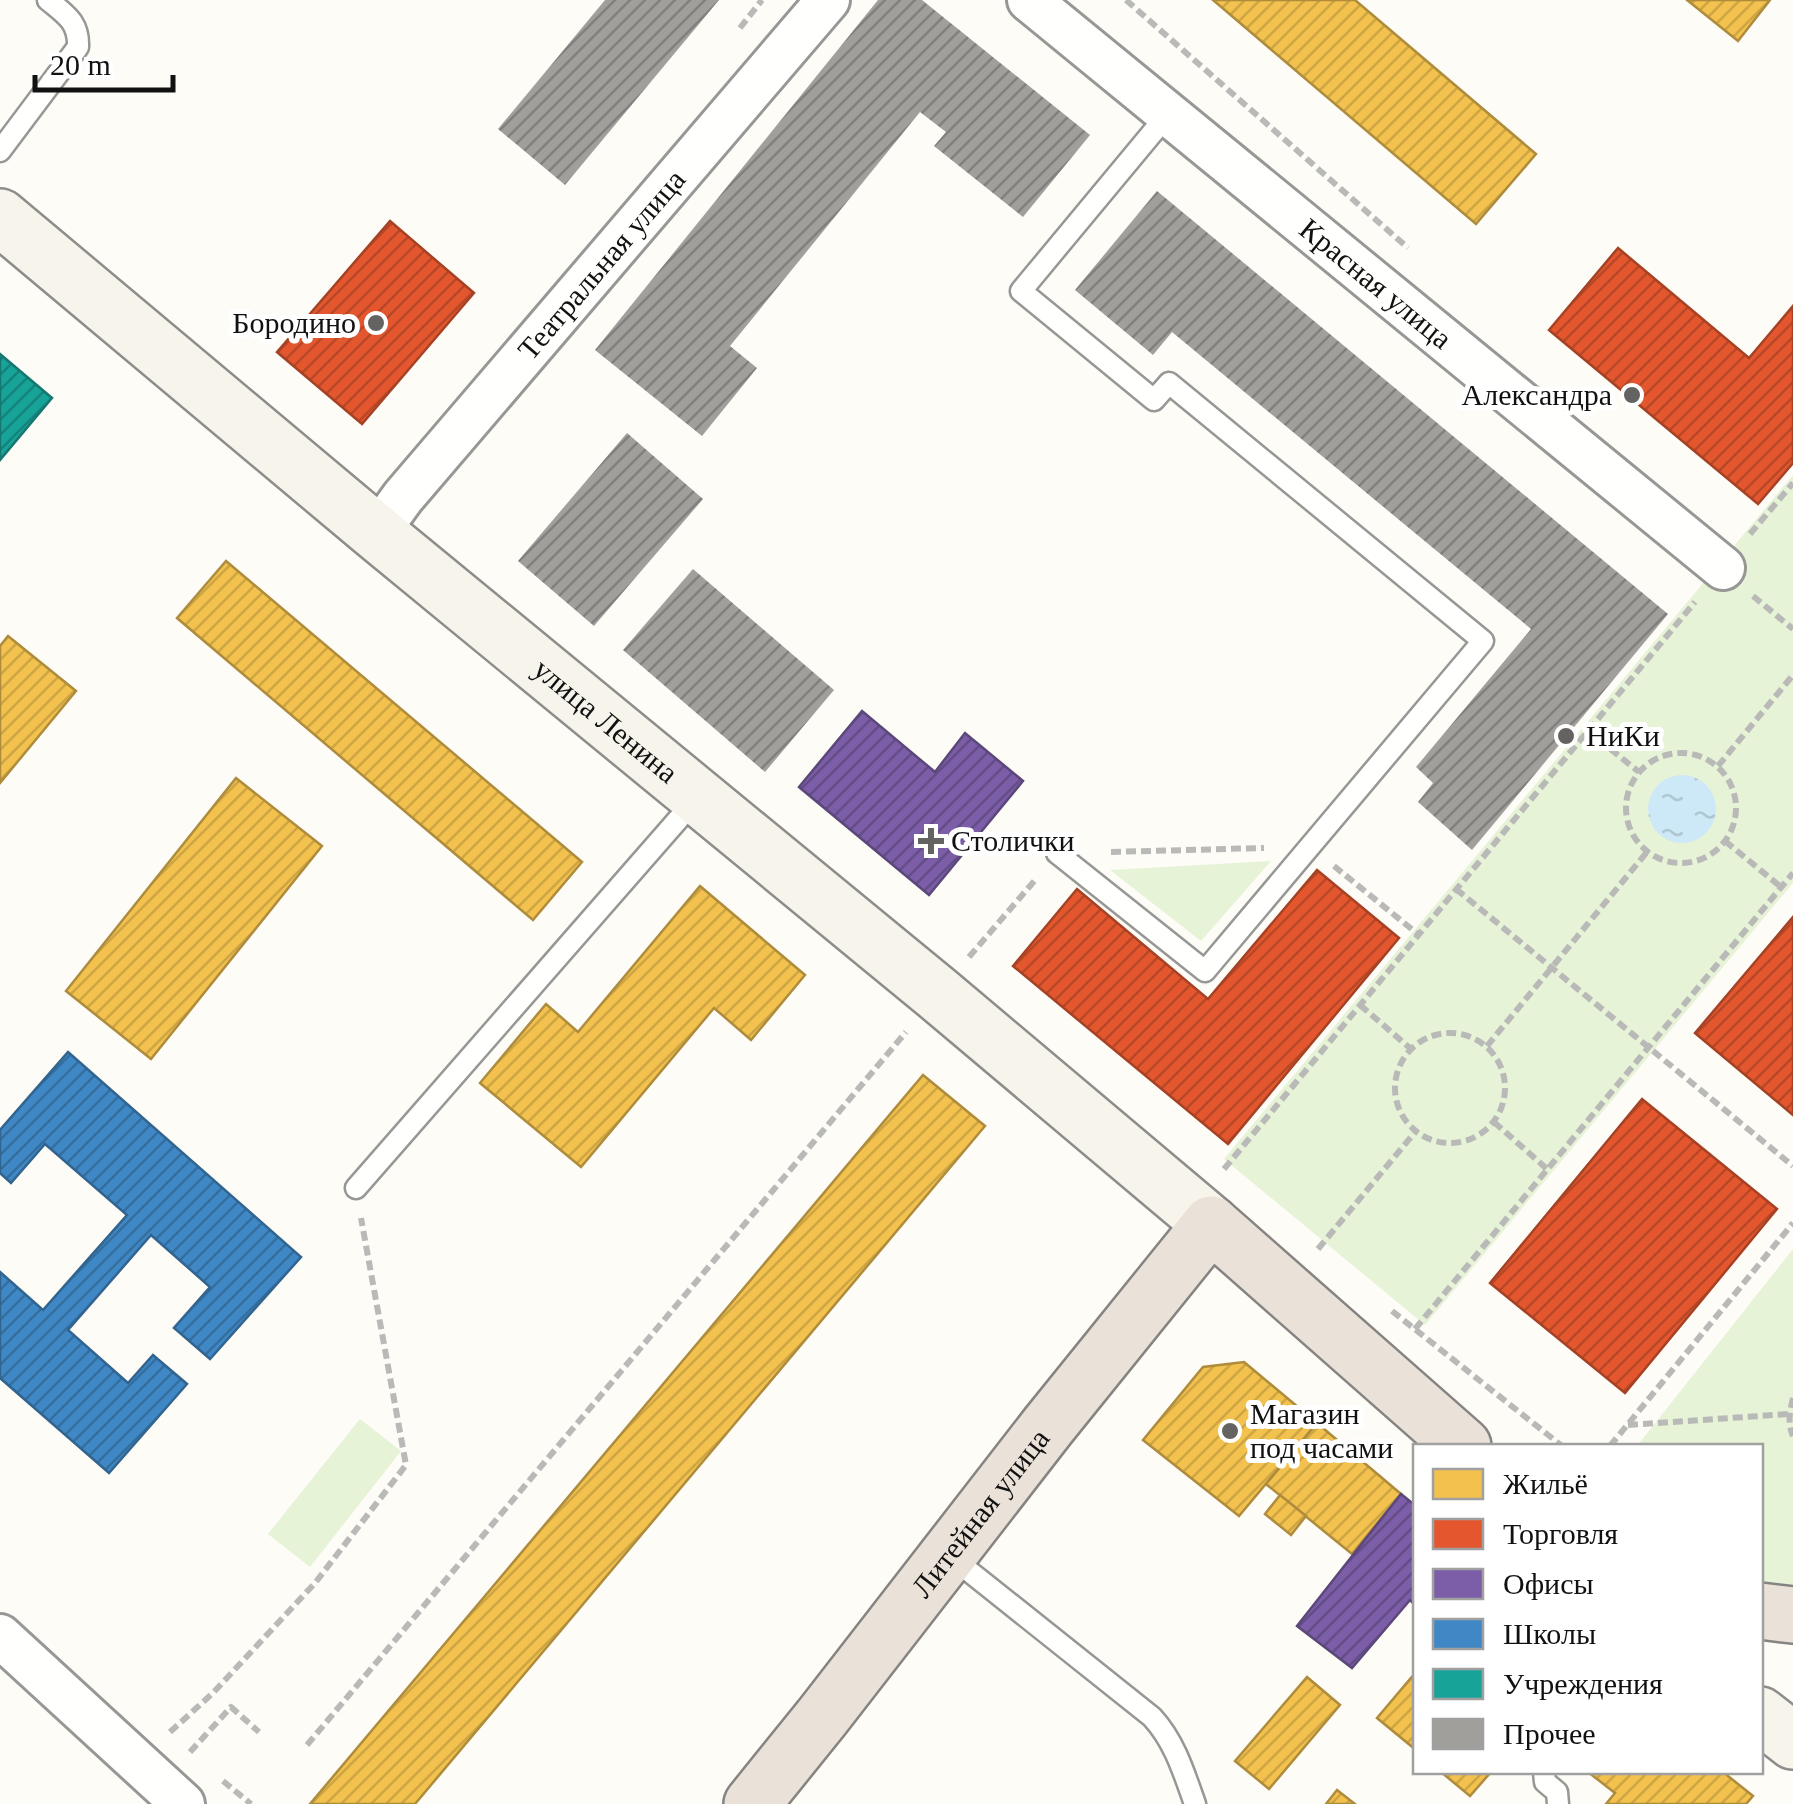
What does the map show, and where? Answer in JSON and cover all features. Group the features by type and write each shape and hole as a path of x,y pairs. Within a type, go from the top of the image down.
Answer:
{"highway":[{"path":"1224,1203 1461,1444"},
{"name":"Литейная улица","path":"752,1804 1224,1203"},
{"path":"1763,1612 1793,1615"}],"street":[{"name":"Театральная улица","path":"377,533 403,496 828,0"},
{"name":"Красная улица","path":"1029,0 1168,114 1734,555"},
{"name":"улица Ленина","path":"0,217 938,994 1224,1203"},
{"path":"1763,1613 1793,1627"},
{"path":"0,1636 183,1804"},
{"path":"1763,1717 1793,1741"}],"lane":[{"path":"0,151 78,47 79,32 69,17 48,0"},
{"path":"1057,853 1205,972 1482,641 1169,382 1154,400 1021,291 1168,114"},
{"path":"356,1188 682,815"},
{"path":"948,1555 1152,1717 1174,1748 1195,1804"},
{"path":"1544,1774 1545,1782 1556,1792 1558,1804"}],"path":[{"path":"1224,1203 1223,1170 1793,483"},
{"path":"1718,766 1793,676"},
{"path":"1588,730 1639,772"},
{"path":"1682,752 1718,766 1730,782 1736,801 1735,821 1725,841 1710,855 1689,863 1667,862 1647,852 1633,836 1626,815 1628,792 1639,772 1658,758 1682,752"},
{"path":"1725,841 1781,887"},
{"path":"307,1745 1057,853 1310,847 1418,935"},
{"path":"1487,1046 1647,852"},
{"path":"1415,1329 1793,872"},
{"path":"1456,890 1793,1166"},
{"path":"1360,1005 1411,1049"},
{"path":"1450,1033 1470,1036 1487,1046 1499,1062 1505,1081 1504,1102 1494,1122 1478,1136 1457,1143 1435,1141 1416,1132 1402,1115 1395,1092 1398,1069 1411,1049 1431,1037 1450,1033"},
{"path":"1494,1122 1547,1169"},
{"path":"1304,1238 1318,1249 1416,1132"},
{"path":"202,1764 166,1734 213,1693 315,1584 406,1465 356,1188"},
{"path":"1612,1444 1793,1223"},
{"path":"1387,1306 1559,1444"},
{"path":"1793,1398 1789,1414 1793,1436"},
{"path":"1628,1425 1789,1414"},
{"path":"189,1753 231,1707 259,1732"},
{"path":"214,1774 251,1804"}],"green space":[{"path":"1793,475 1793,883 1425,1325 1224,1159"},
{"path":"1271,861 1201,941 1110,870"},
{"path":"1793,1249 1793,1585 1763,1581 1763,1444 1639,1444"},
{"path":"360,1419 401,1451 310,1567 268,1534"}],"water":[{"path":"1682,775 1695,777 1706,785 1714,796 1714,822 1706,833 1695,841 1682,843 1669,841 1658,833 1650,822 1648,809 1650,796 1658,785 1669,777"}],"building: Жильё":[{"path":"1213,0 1355,0 1536,154 1476,224"},
{"path":"1687,0 1770,0 1738,41"},
{"path":"226,561 582,862 533,920 177,618"},
{"path":"8,636 76,691 0,783 0,646"},
{"path":"236,778 322,846 151,1059 66,991"},
{"path":"700,886 805,975 751,1040 714,1008 581,1167 480,1083 546,1004 578,1032"},
{"path":"923,1075 985,1126 415,1804 310,1804"},
{"name":"Магазин под часами","path":"1244,1362 1317,1423 1239,1516 1143,1440 1203,1367"},
{"path":"1317,1423 1401,1494 1352,1554 1266,1484"},
{"path":"1280,1495 1306,1516 1291,1535 1265,1514"},
{"path":"1413,1676 1413,1748 1377,1718"},
{"path":"1307,1677 1340,1705 1269,1789 1235,1761"},
{"path":"1443,1774 1489,1774 1470,1796"},
{"path":"1591,1774 1726,1774 1753,1796 1746,1804 1606,1804 1615,1793"},
{"path":"1337,1790 1355,1804 1326,1804"}],"building: Торговля":[{"name":"Бородино","path":"390,221 474,293 362,424 277,352"},
{"path":"1618,248 1749,358 1793,306 1793,463 1758,504 1549,330"},
{"path":"1317,870 1399,938 1228,1144 1013,966 1077,889 1208,999"},
{"path":"1793,917 1793,1115 1695,1033"},
{"path":"1642,1099 1777,1209 1625,1393 1490,1283"}],"building: Офисы":[{"path":"862,711 935,772 965,733 1023,781 929,895 799,787"},
{"path":"1401,1494 1413,1504 1413,1603 1410,1600 1352,1668 1297,1626"}],"building: Школы":[{"path":"68,1052 301,1257 210,1359 174,1328 210,1287 151,1235 68,1330 128,1383 153,1355 187,1384 109,1473 0,1378 0,1272 43,1310 127,1215 45,1144 11,1183 0,1173 0,1130"}],"building: Учреждения":[{"path":"0,354 52,398 0,460"}],"building: Прочее":[{"path":"605,0 719,0 565,185 498,129"},
{"path":"878,0 922,0 1090,135 1023,217 934,146 946,132 920,112 730,346 757,368 702,436 595,350"},
{"path":"1157,191 1668,614 1472,850 1418,802 1433,783 1416,767 1531,629 1172,332 1153,355 1075,290"},
{"path":"627,433 703,499 594,626 518,561"},
{"path":"693,569 834,690 765,772 623,650"}],"place":[{"name":"Бородино","path":"376,323"},
{"name":"Александра","path":"1632,395"},
{"name":"НиКи","path":"1566,736"},
{"name":"Столички","path":"931,841"},
{"name":"Магазин под часами","path":"1230,1431"}]}
